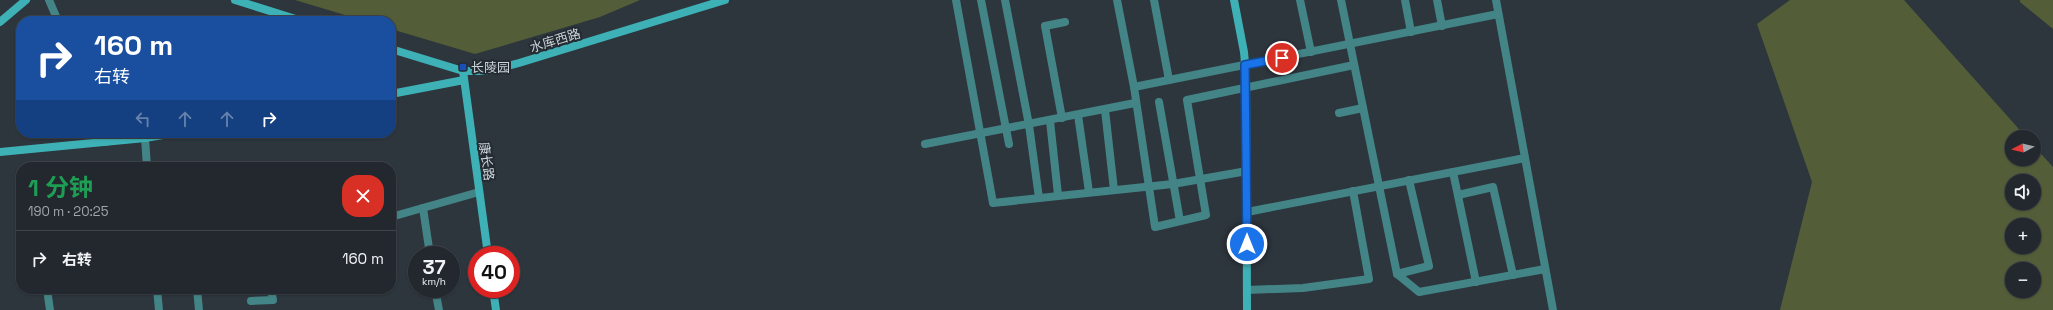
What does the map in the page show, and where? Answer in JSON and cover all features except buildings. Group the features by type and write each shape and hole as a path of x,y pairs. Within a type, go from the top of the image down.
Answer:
{"street":[{"path":"0,22 26,0"},
{"path":"48,0 56,16"},
{"path":"234,0 286,16"},
{"name":"水库西路","path":"396,51 463,71 488,71 500,69 725,0"},
{"path":"956,0 993,203 1173,184 1247,171"},
{"path":"981,0 1009,144"},
{"path":"1005,0 1029,125 1039,198"},
{"path":"1117,0 1134,87 1135,103 1155,227 1206,215 1187,100 1354,65"},
{"path":"1154,0 1169,80"},
{"path":"1234,0 1245,65 1246,87 1247,310"},
{"path":"1300,0 1311,52"},
{"path":"1341,0 1397,274 1419,292 1545,269"},
{"path":"1405,0 1411,32"},
{"path":"1437,0 1442,26"},
{"path":"1496,0 1553,310"},
{"path":"1134,87 1498,14"},
{"path":"1062,118 1045,26 1065,22"},
{"name":"康长路","path":"463,71 487,246"},
{"path":"396,93 464,80"},
{"path":"1159,102 1180,221"},
{"path":"924,144 1050,121 1135,103"},
{"path":"1339,113 1363,108"},
{"path":"1106,110 1114,190"},
{"path":"1078,115 1089,192"},
{"path":"1050,121 1058,195"},
{"path":"0,152 98,138"},
{"path":"145,138 147,162"},
{"path":"1247,212 1525,158"},
{"path":"1453,172 1476,282"},
{"path":"1397,274 1429,266 1409,180"},
{"path":"1458,196 1493,187 1513,275"},
{"path":"1247,290 1303,288 1369,279 1352,191"},
{"path":"396,216 480,192"},
{"path":"423,208 429,246"},
{"path":"48,294 50,310"},
{"path":"158,294 159,310"},
{"path":"197,294 199,310"},
{"path":"251,301 273,300 272,294"},
{"path":"437,298 439,310"},
{"path":"494,298 496,310"}],"green space":[{"path":"295,0 640,0 600,17 475,54 396,30 396,16 348,16"},
{"path":"1790,0 1904,0 2020,130 2005,130 2005,166 2041,166 2041,154 2053,167 2053,310 1780,310 1812,182 1757,24"},
{"path":"2020,0 2053,0 2053,29 2020,2"}],"place":[{"name":"长陵园","path":"463,67"}],"route":[{"path":"1247,244 1245,65 1282,58"}]}
